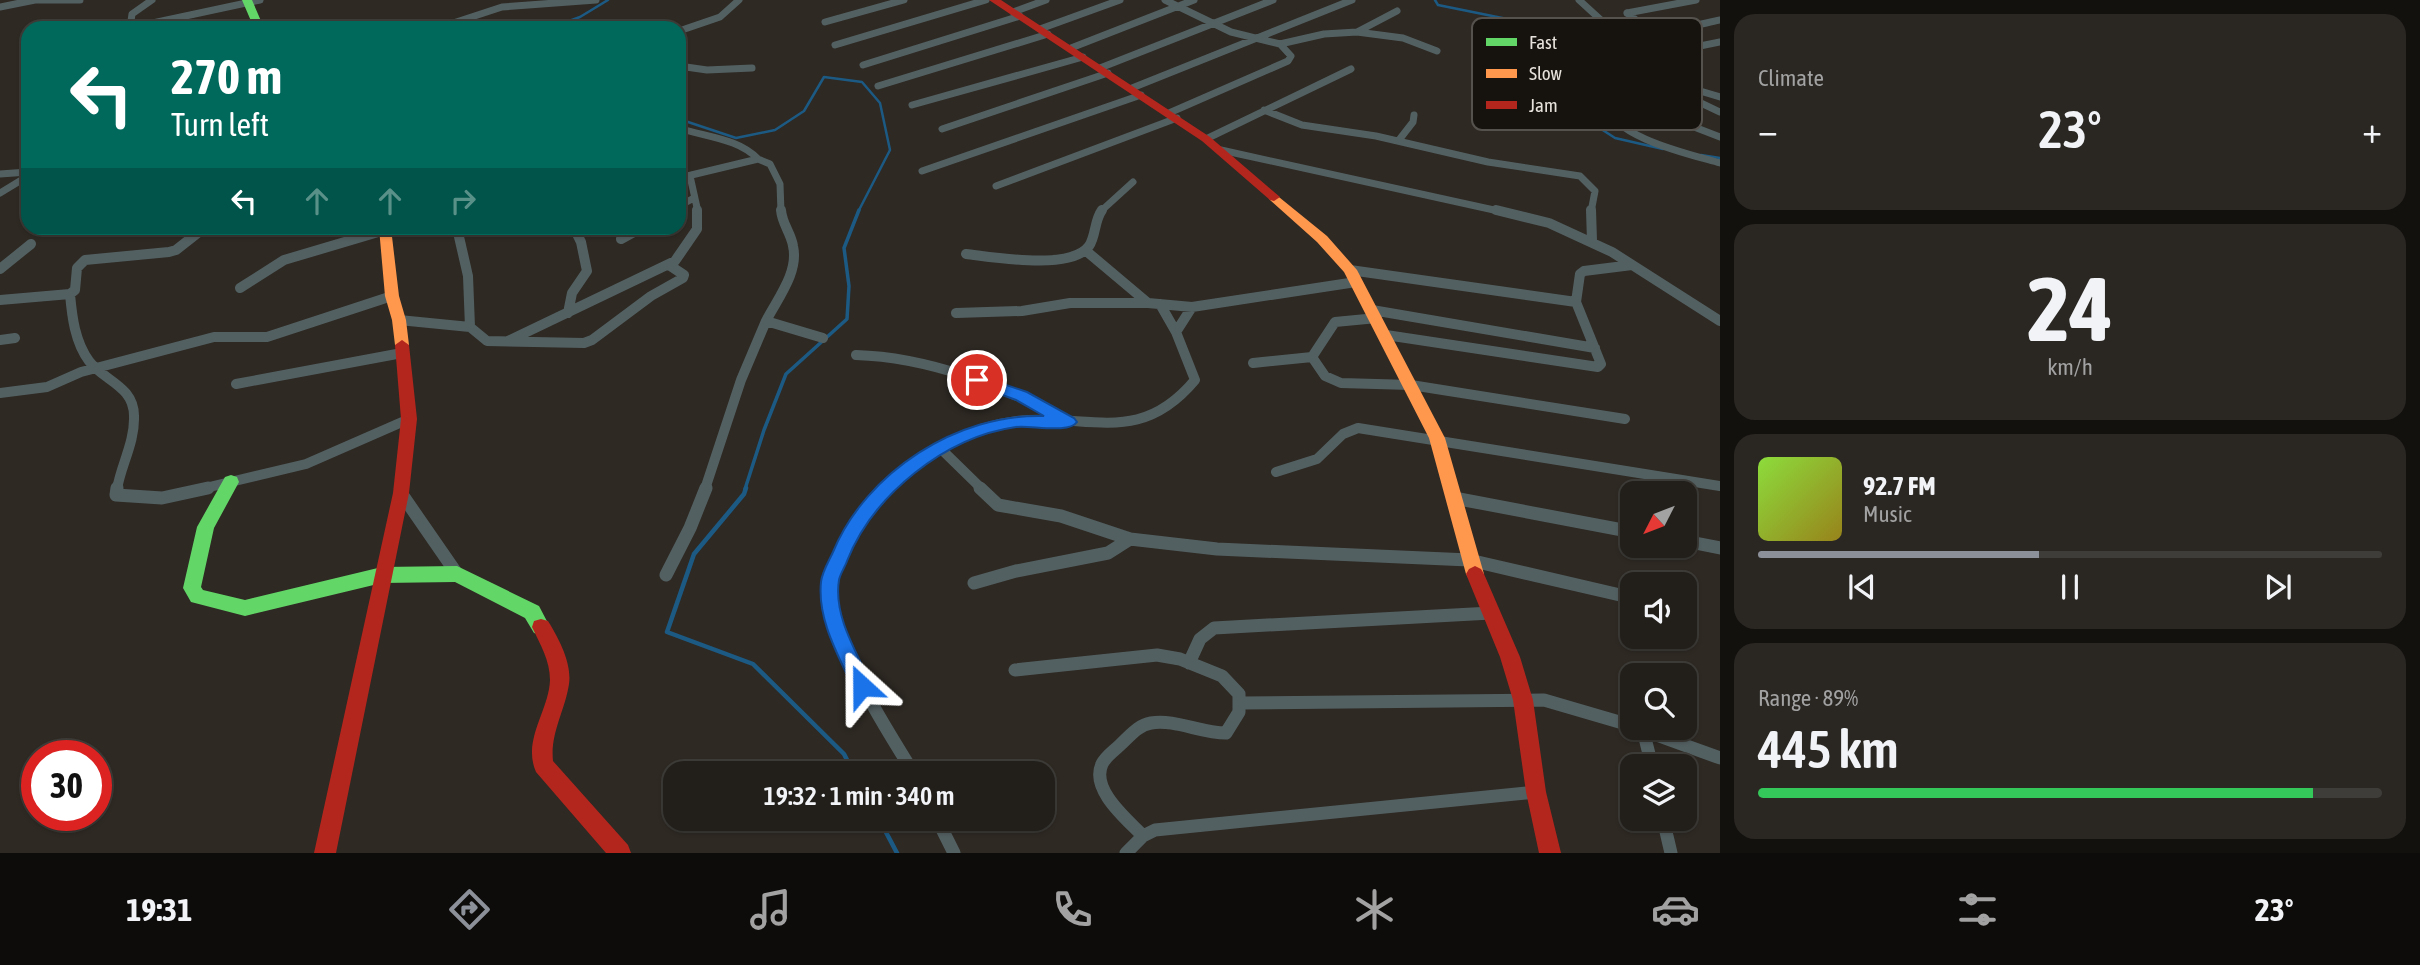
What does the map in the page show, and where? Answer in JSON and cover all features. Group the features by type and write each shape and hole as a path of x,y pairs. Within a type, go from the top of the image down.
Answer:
{"street":[{"path":"0,7 34,0 80,0"},
{"path":"131,21 132,14 152,0"},
{"path":"494,0 502,7"},
{"path":"459,21 502,7 596,0"},
{"path":"686,29 720,18 739,0"},
{"path":"825,22 904,0"},
{"path":"835,45 986,0"},
{"path":"994,0 1173,115 1221,150 1322,239 1353,276 1386,335 1437,438 1469,560 1510,657 1523,699 1536,792 1550,853"},
{"path":"863,65 1016,14 1046,0"},
{"path":"878,86 1044,31 1119,0"},
{"path":"996,186 1173,115 1288,61 1291,56 1280,44 1213,25 1165,0"},
{"path":"912,105 1077,53 1194,0"},
{"path":"942,129 1104,71 1273,0"},
{"path":"922,171 1136,92 1352,0"},
{"path":"1579,0 1599,18"},
{"path":"1633,18 1627,13 1696,0"},
{"path":"162,21 252,1 257,21"},
{"path":"1357,32 1397,11"},
{"path":"1702,23 1720,20"},
{"path":"1280,44 1324,34 1357,32 1403,38 1437,51"},
{"path":"1702,46 1720,42"},
{"path":"686,67 707,70 752,68"},
{"path":"1206,139 1351,69"},
{"path":"1702,92 1720,97"},
{"path":"1702,103 1720,112"},
{"path":"1264,110 1302,125 1399,140 1499,164 1580,177 1595,191 1591,205 1592,241"},
{"path":"1399,140 1413,122 1414,115"},
{"path":"1633,130 1658,144 1720,163"},
{"path":"1702,130 1720,137"},
{"path":"666,575 685,543 721,447 741,379 766,321 796,264 793,243 782,222 780,184 770,164 758,159 753,151 733,142 686,131"},
{"path":"1221,150 1399,187 1549,223 1592,241 1720,321"},
{"path":"686,177 758,159"},
{"path":"0,174 21,174"},
{"path":"504,343 669,265 695,239 699,231 700,216 690,176"},
{"path":"0,193 21,179"},
{"path":"966,254 1048,261 1085,250 1096,219 1133,181"},
{"path":"686,202 694,198"},
{"path":"0,300 70,294 75,290 77,268 85,260 169,252 176,250 195,235"},
{"path":"240,288 284,260 365,235"},
{"path":"325,853 401,493 409,419 399,320 392,296 386,235"},
{"path":"459,235 468,276 470,327"},
{"path":"568,313 574,289 587,271 578,235"},
{"path":"621,239 628,235"},
{"path":"0,269 31,244"},
{"path":"1085,250 1148,303"},
{"path":"399,320 470,327 487,341 584,343 592,340 651,296 683,278 680,270 669,265"},
{"path":"1386,335 1598,367 1601,364 1576,302 1580,274 1598,268 1632,265"},
{"path":"957,313 1022,311 1070,303 1148,303 1192,307 1353,276 1576,302"},
{"path":"70,294 72,320 81,349 95,369 129,393 133,406 135,421 116,495 162,498 306,464 409,419"},
{"path":"0,393 47,387 71,375 214,337 267,337 392,296"},
{"path":"906,761 862,686 833,622 830,581 846,540 869,508 898,478 940,448 978,429 1017,421 1133,423 1175,401 1195,380 1176,332 1160,304"},
{"path":"1176,332 1192,307"},
{"path":"1312,357 1330,326 1374,314 1595,348"},
{"path":"766,321 823,338"},
{"path":"0,340 15,338"},
{"path":"236,384 402,353"},
{"path":"856,355 883,355 914,361 997,386 1037,403 1069,422"},
{"path":"1253,363 1312,357"},
{"path":"1312,357 1325,376 1341,383 1411,385 1625,419"},
{"path":"1276,472 1312,462 1328,452 1335,440 1346,431 1357,428 1437,438 1720,486"},
{"path":"940,448 983,486 998,505 1061,516 1130,539 1217,550 1379,554 1469,560 1620,595"},
{"path":"231,482 206,527 192,588 197,596 245,608 382,575 457,574 532,612 547,636 560,682 540,746 543,765 620,853"},
{"path":"401,493 457,574"},
{"path":"1454,498 1620,529"},
{"path":"974,583 1016,571 1108,553 1130,539"},
{"path":"1698,544 1720,548"},
{"path":"1189,663 1200,639 1214,628 1491,613"},
{"path":"1015,670 1157,655 1211,670 1238,691 1242,703 1237,720 1226,733 1212,734 1153,722 1143,725 1108,756 1100,769 1102,784 1110,799 1143,836"},
{"path":"1242,703 1544,700 1620,723"},
{"path":"1671,740 1720,758"},
{"path":"1126,853 1143,836 1156,830 1536,792"},
{"path":"943,831 954,853"},
{"path":"1666,831 1671,853"}],"waterway":[{"path":"569,21 608,0"},
{"path":"1435,0 1438,5 1502,18"},
{"path":"686,121 736,138 775,130 804,111 824,77 862,82 880,103 890,150 859,210"},
{"path":"1603,130 1615,138 1663,149"},
{"path":"1701,155 1720,158"},
{"path":"745,489 786,374 847,319 849,286 844,248 859,210"},
{"path":"746,488 744,494 694,554 667,632 753,664 844,754 848,761"},
{"path":"885,831 897,853"}],"traffic: fast":[{"path":"247,0 256,21"},
{"path":"231,482 206,527 192,588 197,596 245,608 382,575 457,574 532,612 541,627"}],"traffic: slow":[{"path":"1274,197 1322,239 1350,270 1437,438 1475,574"},
{"path":"386,235 392,296 402,345"}],"traffic: jam":[{"path":"994,0 1206,139 1274,197"},
{"path":"325,853 401,493 409,419 402,345"},
{"path":"1475,574 1510,657 1523,700 1536,792 1550,853"},
{"path":"541,627 555,655 559,670 559,685 544,734 543,765 620,853"}],"route":[{"path":"862,686 833,622 830,581 846,540 869,508 898,478 940,448 978,429 1017,421 1069,422 1007,389 977,380"}]}
